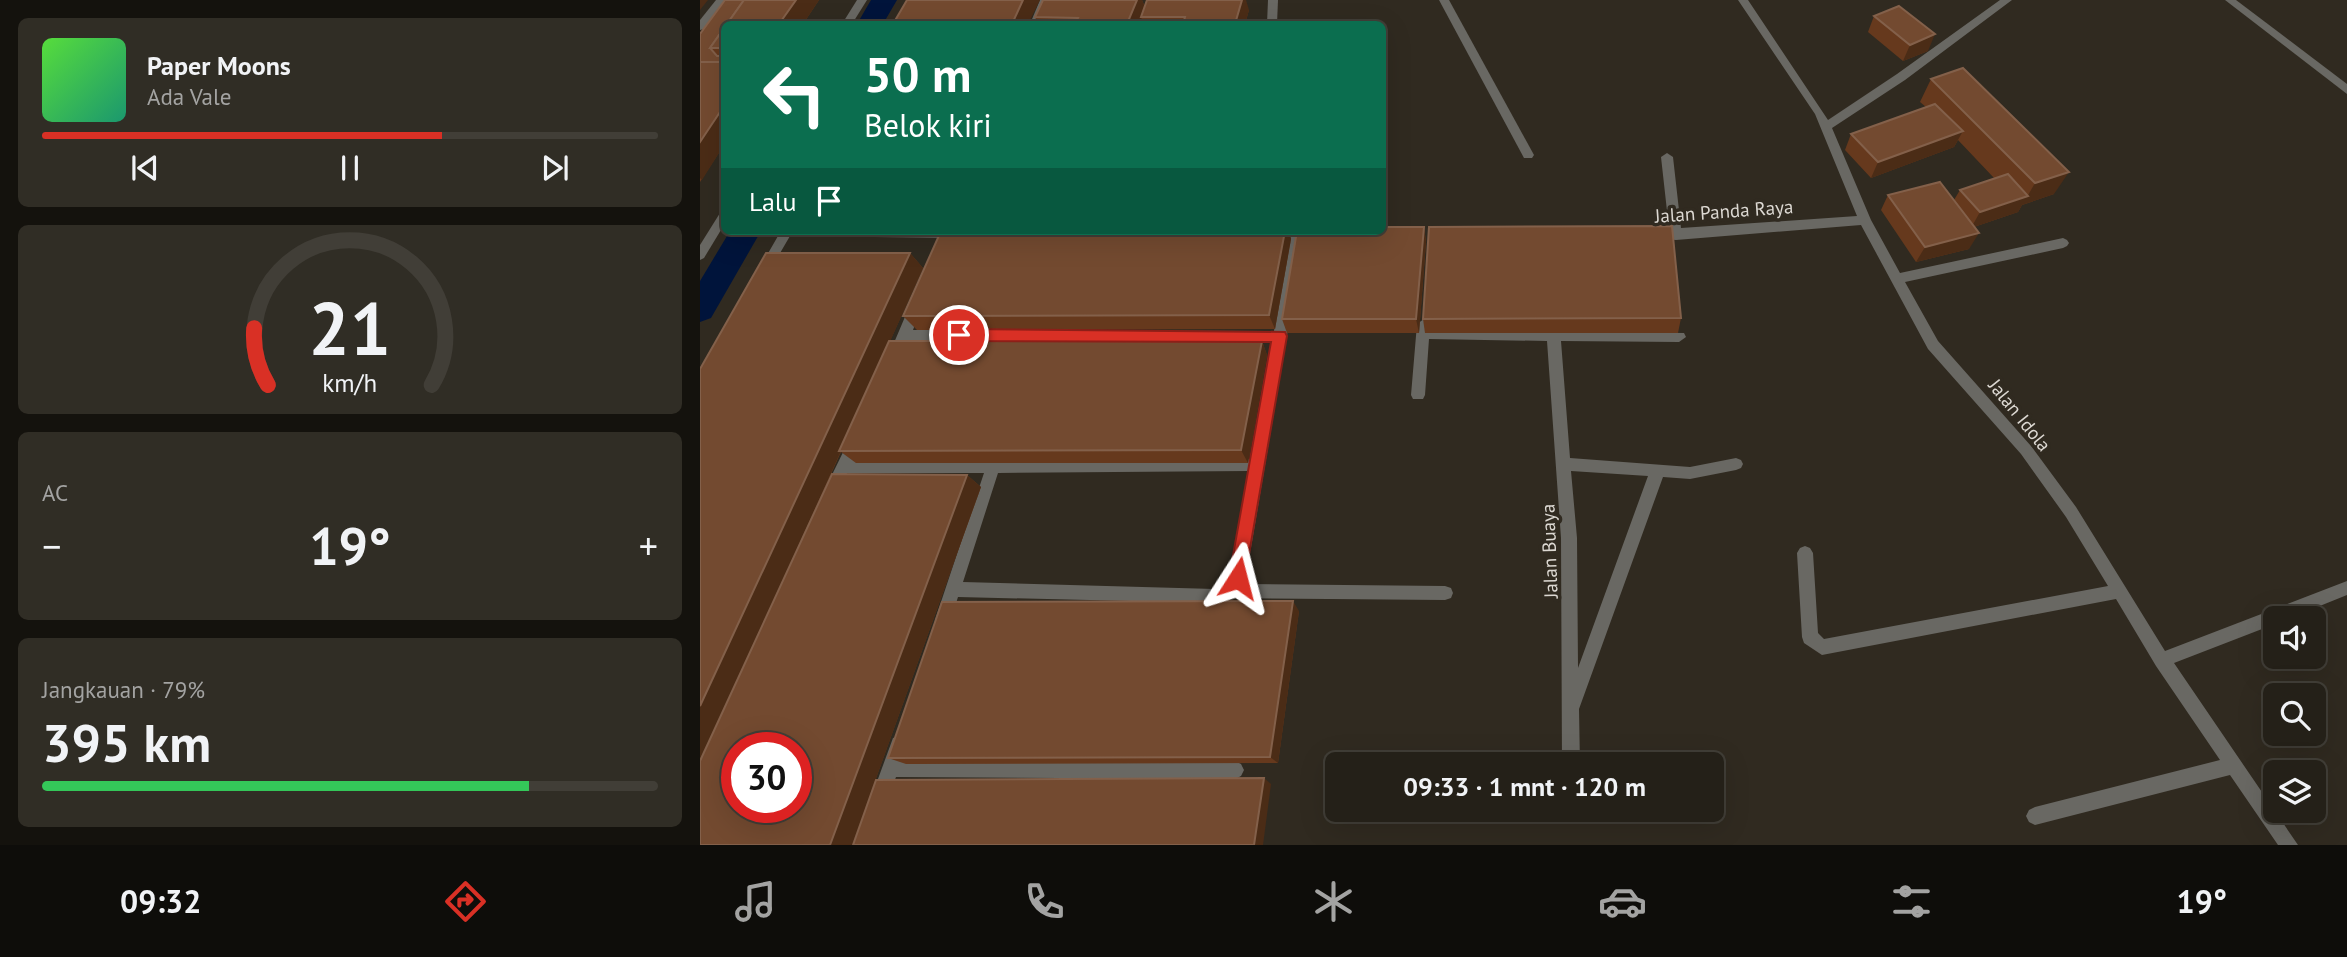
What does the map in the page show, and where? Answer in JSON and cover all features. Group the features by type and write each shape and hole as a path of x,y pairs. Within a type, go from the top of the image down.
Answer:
{"street":[{"path":"700,27 721,0"},
{"path":"848,21 862,0"},
{"path":"1036,21 1045,0 1055,0"},
{"path":"1272,0 1272,21"},
{"path":"1444,0 1528,155"},
{"name":"Jalan Idola","path":"1743,0 1759,19 1826,126 1866,220 1933,345 2025,450 2071,512 2162,660 2289,845"},
{"path":"1826,126 1901,77 2007,0"},
{"path":"2230,0 2347,90"},
{"path":"1667,157 1676,235"},
{"name":"Jalan Panda Raya","path":"1640,236 1866,220"},
{"path":"700,255 720,229"},
{"path":"760,279 785,235"},
{"path":"909,235 940,236"},
{"path":"1227,591 1238,578 1280,336 1294,235"},
{"path":"1896,279 2063,243"},
{"path":"888,371 919,296"},
{"path":"1418,395 1425,309"},
{"path":"1423,334 1679,337"},
{"path":"905,335 1280,336"},
{"name":"Jalan Buaya","path":"1556,337 1569,538 1571,752"},
{"path":"826,505 860,431"},
{"path":"1564,464 1690,472 1736,464"},
{"path":"843,467 1256,465"},
{"path":"936,640 993,467"},
{"path":"1571,711 1658,471"},
{"path":"1805,553 1810,637 1822,647 2120,591"},
{"path":"2162,660 2347,588"},
{"path":"954,589 1215,596 1227,591 1445,593"},
{"path":"872,819 904,730"},
{"path":"2035,816 2234,765"},
{"path":"890,768 1235,770"}],"building":[{"path":"725,0 744,0 729,21 721,21 721,32 710,48 717,56 721,56 721,62 700,62 700,34"},
{"path":"744,0 796,0 781,21 729,21"},
{"path":"907,0 1023,0 1013,21 895,21"},
{"path":"1043,0 1137,0 1128,21 1076,21 1078,18 1035,17"},
{"path":"1147,0 1242,0 1236,21 1184,21 1185,17 1141,17"},
{"path":"1899,6 1935,34 1910,45 1874,16"},
{"path":"721,32 721,48 710,48"},
{"path":"700,62 721,62 721,110 700,142"},
{"path":"1963,68 2069,172 2035,183 1931,79"},
{"path":"1935,104 1963,131 1878,162 1851,134"},
{"path":"2008,174 2028,196 1980,212 1960,190"},
{"path":"1940,182 1979,233 1925,247 1888,195"},
{"path":"1672,226 1681,318 1423,319 1429,227"},
{"path":"1386,227 1424,227 1416,319 1282,319 1296,235 1386,235"},
{"path":"939,235 1284,235 1269,315 903,316"},
{"path":"766,253 910,253 700,706 700,369"},
{"path":"889,341 1262,341 1241,450 839,451"},
{"path":"832,474 967,475 830,845 700,845 700,761"},
{"path":"1293,601 1270,757 888,758 942,602"},
{"path":"1264,778 1254,845 853,845 876,780"}],"waterway":[{"path":"872,21 884,0"},
{"path":"700,309 744,235"}],"route":[{"path":"959,335 1280,336 1238,578"}]}
